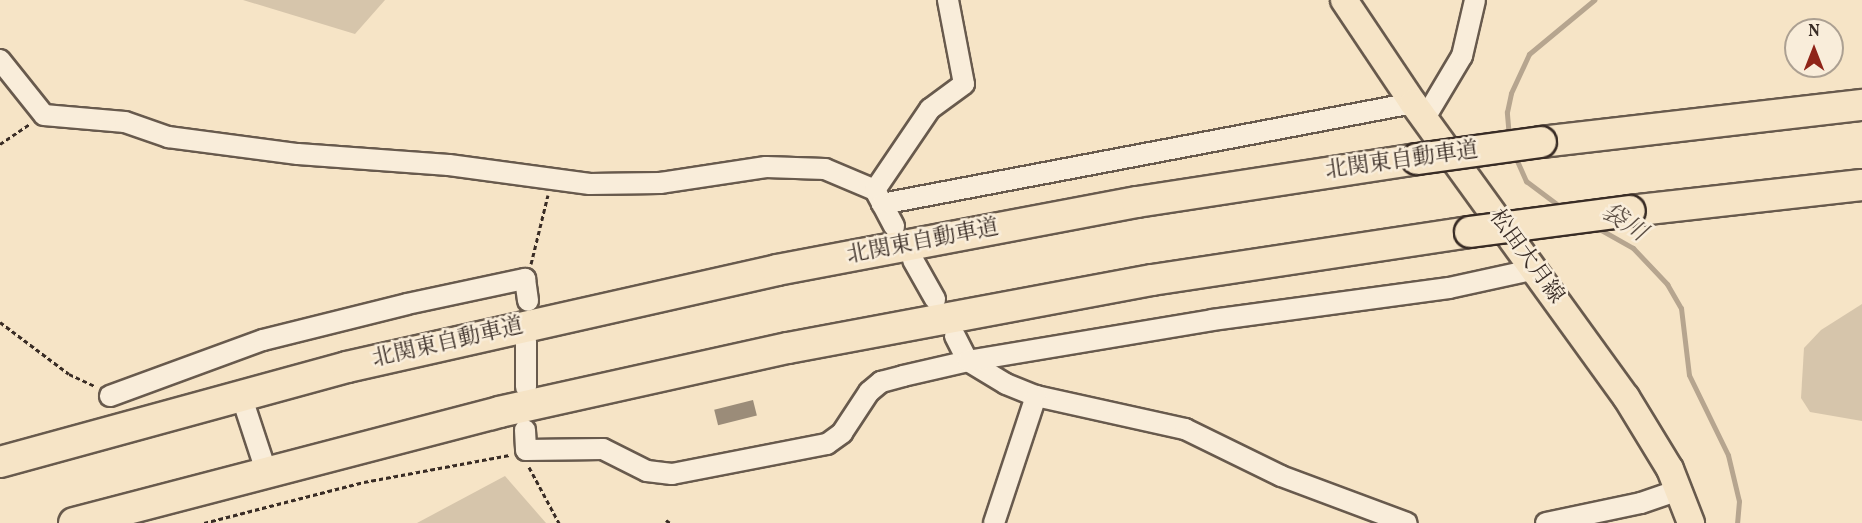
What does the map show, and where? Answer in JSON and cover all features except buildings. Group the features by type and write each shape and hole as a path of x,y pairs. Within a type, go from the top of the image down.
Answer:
{"highway":[{"name":"北関東自動車道","path":"0,462 241,395 508,329 899,246 1148,200 1417,159 1541,142 1862,105"},
{"path":"74,523 266,471 548,400 788,348 1152,280 1470,232 1630,211 1862,185"}],"main road":[{"name":"松田大月線","path":"1344,0 1419,111 1536,269 1657,445 1679,490 1691,523"}],"street":[{"path":"878,197 1419,111 1462,56 1474,0"},
{"path":"878,197 930,109 964,84 949,5"},
{"path":"0,60 44,115 125,122 168,137 298,154 449,165 625,186 794,167 825,169 878,197 894,226"},
{"path":"913,260 935,299"},
{"path":"525,430 526,450 603,449 647,471 672,474 816,446 842,433 869,392 881,382 968,361 1212,320 1449,288 1536,269"},
{"path":"110,396 263,340 525,279 528,301"},
{"path":"955,336 968,361 1005,384 1036,396 1185,429 1281,476 1407,523"},
{"path":"526,341 526,387"},
{"path":"241,395 266,471"},
{"path":"994,523 1036,396"},
{"path":"1546,523 1641,503 1679,490"}],"path":[{"path":"0,144 44,115"},
{"path":"525,279 553,179"},
{"path":"0,322 69,374 101,387 110,396"},
{"path":"204,523 364,482 526,450 532,477 551,502 559,523"},
{"path":"666,520 670,523"}],"shaded area":[{"path":"243,0 385,0 355,34"},
{"path":"1862,304 1862,421 1810,412 1801,398 1804,348 1821,330"},
{"path":"505,476 546,523 417,523"}],"waterway":[{"name":"袋川","path":"1509,137 1507,112 1511,93 1529,54 1594,0"},
{"name":"袋川","path":"1514,154 1526,181 1562,208"},
{"name":"袋川","path":"1594,226 1633,248 1667,284 1681,308 1689,375 1728,455 1739,501 1737,523"}]}
